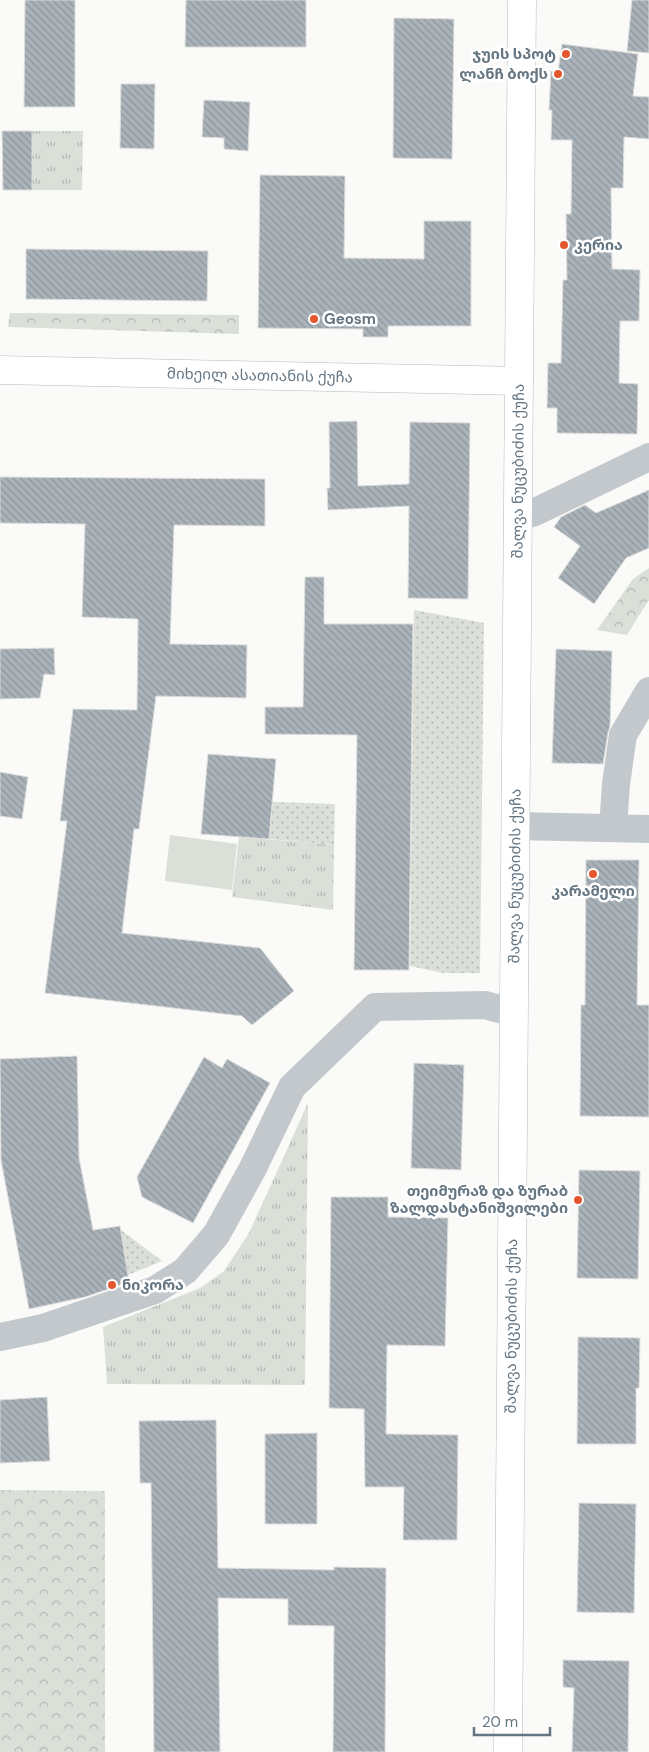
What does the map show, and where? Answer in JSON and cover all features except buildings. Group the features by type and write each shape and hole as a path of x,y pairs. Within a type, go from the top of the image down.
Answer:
{"main road":[{"name":"შალვა ნუცუბიძის ქუჩა","path":"508,1752 522,0"},
{"name":"მიხეილ ასათიანის ქუჩა","path":"0,370 519,382"}],"street":[{"path":"518,517 536,512 649,457"},
{"path":"613,828 616,784 623,735 649,691"},
{"path":"516,826 649,829"},
{"path":"0,1337 43,1328 155,1290 185,1271 216,1235 252,1170 292,1087 375,1007 485,1005 514,1012"}],"green space":[{"path":"32,131 83,131 82,190 32,190"},
{"path":"10,313 239,315 239,334 8,327"},
{"path":"649,568 649,601 627,635 597,630 633,579"},
{"path":"414,610 484,623 480,973 443,973 410,966"},
{"path":"273,802 335,804 334,845 269,839"},
{"path":"170,835 237,844 232,890 165,881"},
{"path":"239,837 334,845 333,910 232,897"},
{"path":"308,1103 305,1385 107,1384 103,1327 200,1288 224,1271 249,1233"},
{"path":"121,1230 162,1261 128,1275"},
{"path":"0,1490 105,1491 105,1752 0,1752"}],"place":[{"name":"ჯუის სპოტ","path":"566,54"},
{"name":"ლანჩ ბოქს","path":"558,74"},
{"name":"კერია","path":"564,245"},
{"name":"Geosm","path":"314,319"},
{"name":"კარამელი","path":"593,874"},
{"name":"თეიმურაზ და ზურაბ ზალდასტანიშვილები","path":"578,1200"},
{"name":"ნიკორა","path":"112,1285"}]}
